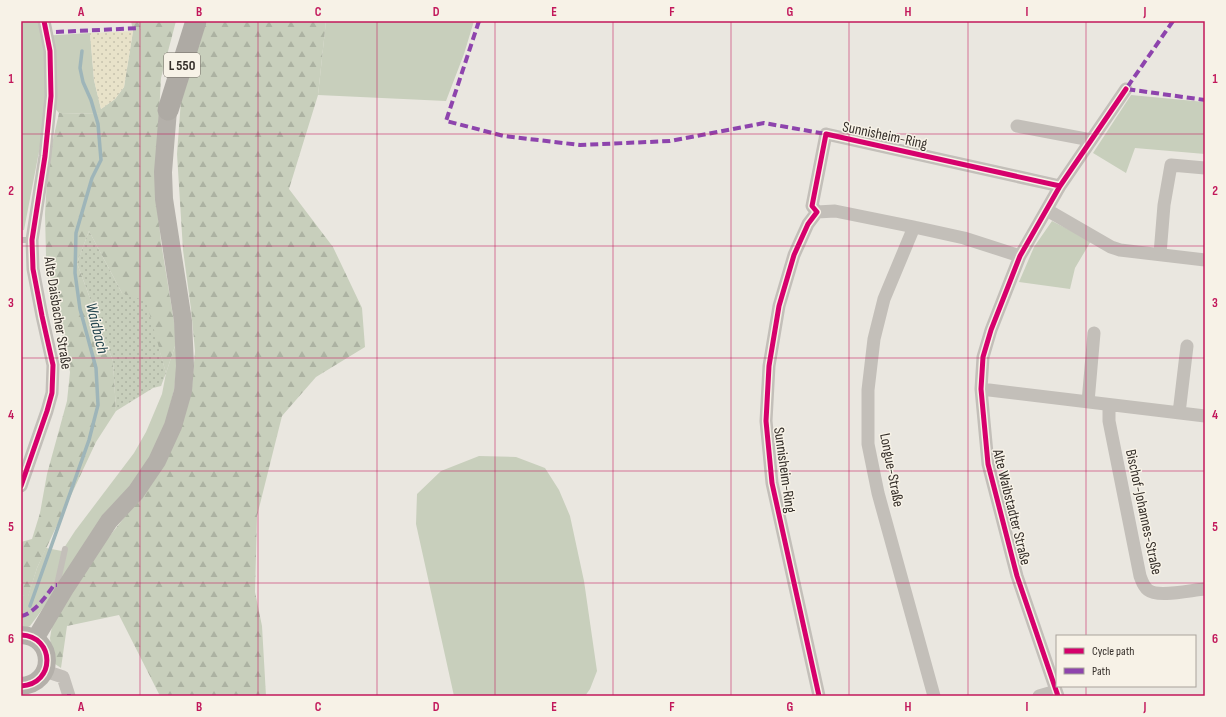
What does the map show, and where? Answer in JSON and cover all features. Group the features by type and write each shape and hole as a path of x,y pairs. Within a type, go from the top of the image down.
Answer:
{"highway":[{"name":"L 550","path":"168,110 177,46 184,21"},
{"name":"L 550","path":"168,110 196,21"}],"main road":[{"name":"L 550","path":"45,671 47,665 46,655 41,645 28,637 61,595 109,521 136,492 157,461 173,426 183,391 185,366 183,321 164,199 163,172 168,110"},
{"path":"22,690 37,681 45,671"}],"street":[{"name":"Alte Daisbacher Straße","path":"21,486 52,393 53,365 27,240 45,156 51,96 50,51 44,21"},
{"name":"Alte Waibstadter Straße","path":"1057,694 1017,576 988,464 981,389 983,357 991,330 1020,256 1060,186 1126,89"},
{"path":"1017,126 1091,140"},
{"name":"Sunnisheim-Ring","path":"819,696 772,483 766,421 769,366 779,306 794,255 808,224 817,212 812,206 826,134 1060,186"},
{"path":"1160,254 1164,205 1171,165 1205,168"},
{"path":"1047,210 1110,248 1205,260"},
{"path":"817,212 835,211 914,226 964,238 1020,256"},
{"name":"Longue-Straße","path":"914,226 884,299 874,339 868,390 868,444 878,493 934,696"},
{"path":"1088,402 1094,333"},
{"path":"1179,413 1187,346"},
{"path":"981,389 1205,416"},
{"name":"Bischof-Johannes-Straße","path":"1109,405 1109,421 1117,463 1140,576 1144,586 1148,591 1163,594 1205,589"},
{"path":"45,671 62,677 69,696"},
{"path":"1039,696 1057,694"}],"lane":[{"path":"61,595 57,585 65,549"}],"green space":[{"path":"21,21 39,21 41,36 90,33 94,80 101,109 101,114 59,113 45,97 42,136 24,230 21,230"},
{"path":"131,21 176,21 161,78 158,133 157,205 161,242 177,340 166,373 159,349 122,293 89,231 77,263 113,361 116,411 96,442 37,568 28,597 21,595 21,542 32,539 40,513 47,474 67,401 70,372 46,256 45,214 48,162 59,113 100,114 101,109 115,99 124,87 133,31"},
{"path":"204,21 326,21 318,95 289,189 333,247 362,308 365,347 316,377 282,416 257,516 255,592 262,626 266,696 160,696 119,615 67,626 61,668 55,664 52,655 50,638 52,626 81,572 147,489 192,386 195,351 183,250 177,154 182,86"},
{"path":"326,21 474,21 464,54 446,101 318,95"},
{"path":"1131,95 1205,102 1205,154 1135,148 1126,173 1093,153"},
{"path":"1052,221 1091,241 1075,268 1070,289 1019,282 1034,247"},
{"path":"89,231 122,293 146,301 166,373 161,386 153,388 116,411 113,361 77,263"},
{"path":"177,340 178,357 174,390 164,429 149,462 30,626 21,630 21,595 28,596 37,568 46,548 62,551 75,531 134,453 146,432 162,394 166,373"},
{"path":"479,456 516,457 545,468 559,490 570,516 584,581 597,671 590,689 585,696 454,696 416,524 417,494 441,471"}],"sand":[{"path":"133,31 124,87 115,99 101,109 94,80 90,33"}],"waterway":[{"name":"Waidbach","path":"30,606 89,440 98,405 96,368 80,309 75,273 76,233 92,178 101,160 98,124 91,100 83,82 80,68 82,51"}],"marked path":[{"path":"479,21 446,121 504,136 580,145 670,141 764,123 826,134"},
{"path":"1173,21 1126,89 1205,100"},
{"path":"56,32 140,28"},
{"path":"21,616 31,612 44,599 54,585 57,585"}],"cycle path":[{"path":"21,486 52,393 53,365 33,269 32,240 45,156 51,96 50,51 44,21"},
{"path":"1058,696 1017,576 988,464 981,389 983,357 991,330 1020,256 1060,186 1126,89"},
{"path":"819,696 772,483 766,421 769,366 779,306 794,255 808,224 817,212 812,206 826,134 1060,186"},
{"path":"21,635 32,637 40,643 45,651 47,660 41,677 32,683 21,686"}]}
